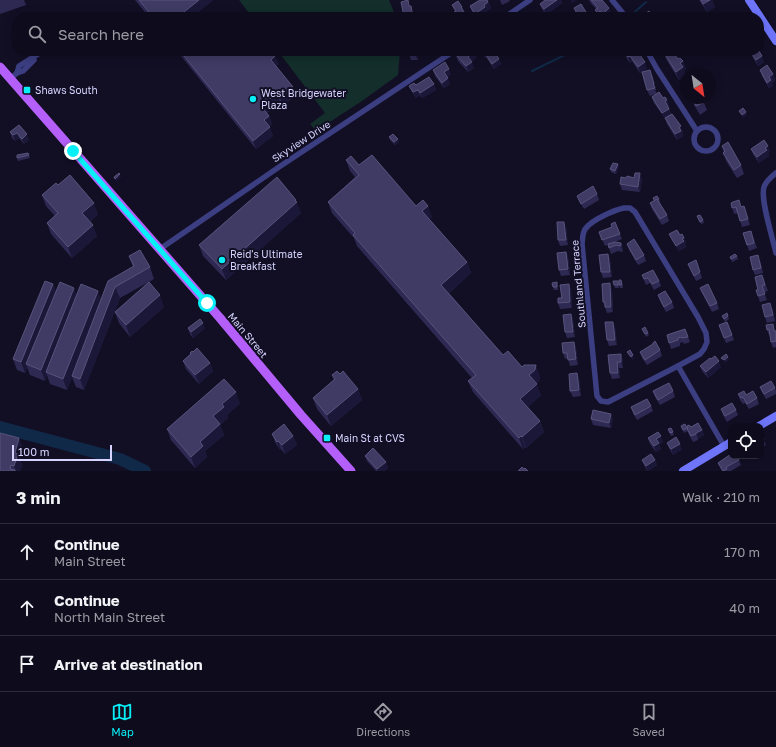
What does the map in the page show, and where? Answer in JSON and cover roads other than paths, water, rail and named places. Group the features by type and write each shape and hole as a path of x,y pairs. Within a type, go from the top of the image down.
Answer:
{"main road":[{"path":"749,0 757,12"},
{"path":"764,23 776,41"},
{"name":"Main Street","path":"0,67 14,75 57,133 160,249 350,471"},
{"path":"764,423 776,416"},
{"path":"683,471 728,444"}],"street":[{"path":"512,12 529,0"},
{"path":"612,0 622,12"},
{"path":"14,75 20,66 35,56"},
{"path":"14,75 23,71 38,56"},
{"name":"Skyview Drive","path":"160,249 279,167 446,56"},
{"path":"650,56 697,131"},
{"path":"700,128 708,128 715,132 718,139 717,143 712,149 705,151 701,150 695,145 694,138 697,131 700,128"},
{"path":"776,173 766,182 763,191 764,205 776,252"},
{"name":"Southland Terrace","path":"630,208 635,212 698,316 706,333 707,342 700,354 678,366 615,400 608,402 601,401 598,396 582,244 585,228 591,223 616,210 630,208"},
{"path":"678,366 728,444"}],"waterway":[{"path":"635,12 646,2"},
{"path":"532,71 563,56"},
{"path":"0,427 120,459 145,471"}],"place":[{"name":"Shaws South","path":"27,90"},
{"name":"West Bridgewater Plaza","path":"253,99"},
{"name":"Reid's Ultimate Breakfast","path":"222,260"},
{"name":"Main St at CVS","path":"327,438"}]}
